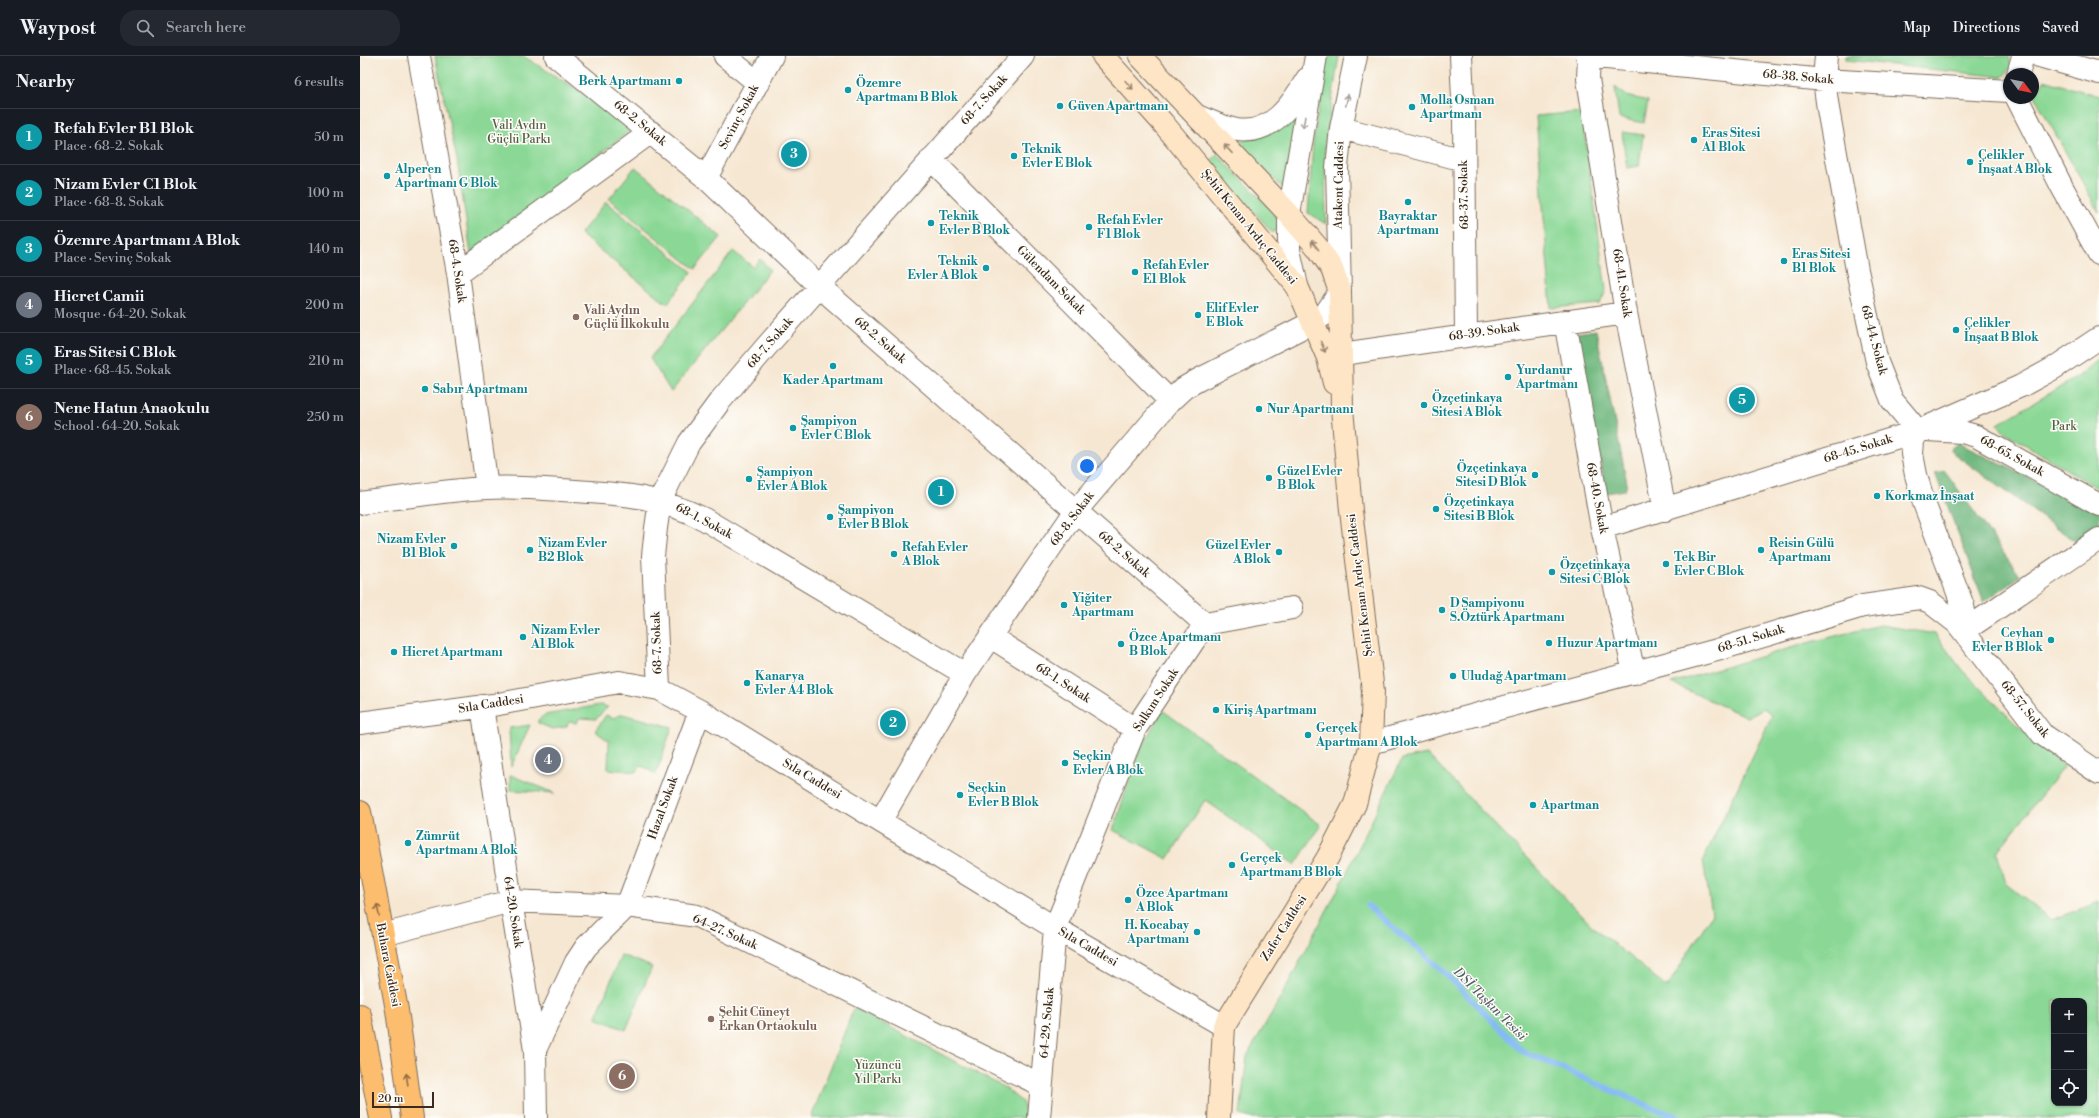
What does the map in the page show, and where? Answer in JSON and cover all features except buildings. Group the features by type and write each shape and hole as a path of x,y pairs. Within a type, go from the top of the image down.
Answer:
{"main road":[{"name":"Buhara Caddesi","path":"360,812 397,1010 412,1118"},
{"path":"360,1015 381,1118"}],"street":[{"name":"68-4. Sokak","path":"419,56 458,273 487,488"},
{"name":"68-2. Sokak","path":"556,56 706,178 819,286 1075,512 1205,624"},
{"path":"725,56 758,83"},
{"name":"Sevinç Sokak","path":"706,178 772,56"},
{"name":"68-7. Sokak","path":"659,689 653,556 660,501 689,443 720,401 819,286 1023,56"},
{"name":"Şehit Kenan Ardıç Caddesi","path":"1103,56 1163,123 1297,286 1328,358 1344,427"},
{"name":"Şehit Kenan Ardıç Caddesi","path":"1140,56 1289,214 1318,248 1332,269 1340,292 1344,427 1351,511 1373,691 1371,742"},
{"name":"Atakent Caddesi","path":"1340,292 1336,167 1341,128 1356,56"},
{"name":"68-37. Sokak","path":"1461,56 1464,119 1466,334"},
{"name":"68-38. Sokak","path":"1588,56 1824,80 2003,91"},
{"name":"68-41. Sokak","path":"1588,56 1588,79 1626,313 1665,510"},
{"name":"68-44. Sokak","path":"1826,56 1824,80 1856,270 1878,362 1892,400 1918,431"},
{"path":"2020,68 2023,56"},
{"path":"2039,56 2099,73"},
{"path":"1297,286 1289,250 1289,214 1315,62"},
{"path":"1197,116 1238,130 1252,130 1275,121 1286,111 1296,98 1315,62"},
{"path":"2020,104 2062,187 2099,254"},
{"path":"1341,128 1464,160"},
{"path":"458,273 651,132"},
{"name":"Gülendam Sokak","path":"931,159 1170,401"},
{"name":"68-8. Sokak","path":"881,820 965,674 1075,512 1170,401 1184,388 1198,380 1313,322 1325,314 1340,292"},
{"name":"68-39. Sokak","path":"1342,354 1466,334 1626,313"},
{"name":"68-40. Sokak","path":"1565,322 1602,528 1634,673"},
{"name":"68-45. Sokak","path":"1602,528 1665,510 1918,431 2021,386 2054,368 2099,338"},
{"name":"68-65. Sokak","path":"1918,431 1935,428 1962,432 1976,436 2099,505"},
{"path":"1918,431 1913,441 1912,454 1916,475 1927,510 1963,606 1966,622 1964,631"},
{"name":"68-1. Sokak","path":"360,503 487,488 609,493 635,495 660,501 681,508 704,519 965,674"},
{"path":"1964,631 2099,539"},
{"name":"68-51. Sokak","path":"1371,742 1634,673 1863,606 1919,598 1930,602 1957,623 1964,631"},
{"path":"1205,624 1292,608"},
{"name":"Salkım Sokak","path":"1055,928 1135,729 1205,624"},
{"name":"68-57. Sokak","path":"1964,631 2042,734 2099,773"},
{"name":"68-1. Sokak","path":"991,636 1135,729"},
{"name":"Sıla Caddesi","path":"360,723 482,706 619,682 659,689 700,711 881,820 1055,928 1224,1026"},
{"name":"64-20. Sokak","path":"482,706 510,901 535,1050 536,1118"},
{"name":"Hazal Sokak","path":"627,906 700,711"},
{"name":"Zafer Caddesi","path":"1218,1118 1224,1026 1335,844 1355,804 1371,742"},
{"name":"64-27. Sokak","path":"383,935 510,901 627,906 697,916 1041,1085"},
{"path":"535,1050 576,962 586,947 627,906"},
{"name":"64-29. Sokak","path":"1039,1118 1055,928"}],"green space":[{"name":"Vali Aydın Güçlü Parkı","path":"435,56 523,56 636,126 471,254 457,160"},
{"path":"1327,56 1339,56 1325,145 1326,224 1308,213 1313,143"},
{"path":"1846,56 2009,56 2011,67 2003,68 2003,77 1846,60"},
{"path":"2044,80 2099,96 2099,212 2039,104 2039,89"},
{"path":"1615,87 1627,96 1648,101 1644,123 1619,118"},
{"path":"1582,112 1606,290 1600,304 1551,308 1536,116"},
{"path":"1299,116 1284,189 1235,142 1266,135"},
{"path":"1622,132 1643,135 1639,166 1627,168"},
{"path":"1217,154 1284,222 1273,233 1209,162"},
{"path":"635,167 721,237 695,269 609,199"},
{"path":"606,202 692,272 667,304 580,234"},
{"path":"733,251 753,267 760,259 770,270 671,392 650,358"},
{"path":"1596,330 1627,483 1625,490 1606,493 1577,333"},
{"name":"Park","path":"2099,359 2099,489 2003,431 1998,424 2079,376"},
{"path":"1958,443 2099,512 2099,524 2076,542 1949,450"},
{"path":"1945,471 2020,576 1984,602 1935,473"},
{"path":"1880,625 1935,634 1962,670 2016,724 2064,766 1997,852 2006,884 2051,920 2099,902 2099,1118 1251,1118 1240,1115 1247,1056 1281,997 1344,878 1402,759 1427,754 1592,926 1667,987 1712,914 1703,860 1772,716 1764,708 1747,717 1671,683 1811,642"},
{"path":"600,705 608,707 596,719 579,718 577,723 569,722 566,727 552,729 538,723 538,720 545,715"},
{"path":"1162,710 1321,825 1295,865 1205,800 1168,859 1113,830 1138,754"},
{"path":"622,714 672,727 656,774 642,766 636,772 608,769 609,741 595,731 606,715 613,718"},
{"path":"530,725 511,767 509,728"},
{"path":"510,775 555,793 510,790"},
{"path":"621,955 652,967 626,1030 596,1018"},
{"name":"Yüzüncü Yıl Parkı","path":"854,1008 1005,1088 1022,1102 1028,1118 811,1118"}],"waterway":[{"name":"DSİ Taşkın Tesisi","path":"1368,906 1442,970 1522,1051 1653,1108 1680,1118"}],"place":[{"name":"Berk Apartmanı","path":"679,81"},
{"name":"Özemre Apartmanı B Blok","path":"848,90"},
{"name":"Güven Apartmanı","path":"1060,106"},
{"name":"Molla Osman Apartmanı","path":"1412,107"},
{"name":"Eras Sitesi A1 Blok","path":"1694,140"},
{"name":"Özemre Apartmanı A Blok","path":"794,154"},
{"name":"Teknik Evler E Blok","path":"1014,156"},
{"name":"Çelikler İnşaat A Blok","path":"1970,162"},
{"name":"Alperen Apartmanı G Blok","path":"387,176"},
{"name":"Bayraktar Apartmanı","path":"1408,202"},
{"name":"Teknik Evler B Blok","path":"931,223"},
{"name":"Refah Evler F1 Blok","path":"1089,227"},
{"name":"Eras Sitesi B1 Blok","path":"1784,261"},
{"name":"Teknik Evler A Blok","path":"986,268"},
{"name":"Refah Evler E1 Blok","path":"1135,272"},
{"name":"Elif Evler E Blok","path":"1198,315"},
{"name":"Vali Aydın Güçlü İlkokulu","path":"576,317"},
{"name":"Çelikler İnşaat B Blok","path":"1956,330"},
{"name":"Kader Apartmanı","path":"833,366"},
{"name":"Yurdanur Apartmanı","path":"1508,377"},
{"name":"Sabır Apartmanı","path":"425,389"},
{"name":"Eras Sitesi C Blok","path":"1742,400"},
{"name":"Özçetinkaya Sitesi A Blok","path":"1424,405"},
{"name":"Nur Apartmanı","path":"1259,409"},
{"name":"Şampiyon Evler C Blok","path":"793,428"},
{"name":"Özçetinkaya Sitesi D Blok","path":"1535,475"},
{"name":"Güzel Evler B Blok","path":"1269,478"},
{"name":"Şampiyon Evler A Blok","path":"749,479"},
{"name":"Refah Evler B1 Blok","path":"941,492"},
{"name":"Korkmaz İnşaat","path":"1877,496"},
{"name":"Özçetinkaya Sitesi B Blok","path":"1436,509"},
{"name":"Şampiyon Evler B Blok","path":"830,517"},
{"name":"Nizam Evler B1 Blok","path":"454,546"},
{"name":"Nizam Evler B2 Blok","path":"530,550"},
{"name":"Reisin Gülü Apartmanı","path":"1761,550"},
{"name":"Güzel Evler A Blok","path":"1279,552"},
{"name":"Refah Evler A Blok","path":"894,554"},
{"name":"Tek Bir Evler C Blok","path":"1666,564"},
{"name":"Özçetinkaya Sitesi C Blok","path":"1552,572"},
{"name":"Yiğiter Apartmanı","path":"1064,605"},
{"name":"D Şampiyonu S.Öztürk Apartmanı","path":"1442,610"},
{"name":"Nizam Evler A1 Blok","path":"523,637"},
{"name":"Ceyhan Evler B Blok","path":"2051,640"},
{"name":"Huzur Apartmanı","path":"1549,643"},
{"name":"Özce Apartmanı B Blok","path":"1121,644"},
{"name":"Hicret Apartmanı","path":"394,652"},
{"name":"Uludağ Apartmanı","path":"1453,676"},
{"name":"Kanarya Evler A4 Blok","path":"747,683"},
{"name":"Kiriş Apartmanı","path":"1216,710"},
{"name":"Nizam Evler C1 Blok","path":"893,723"},
{"name":"Gerçek Apartmanı A Blok","path":"1308,735"},
{"name":"Hicret Camii","path":"548,760"},
{"name":"Seçkin Evler A Blok","path":"1065,763"},
{"name":"Seçkin Evler B Blok","path":"960,795"},
{"name":"Apartman","path":"1533,805"},
{"name":"Zümrüt Apartmanı A Blok","path":"408,843"},
{"name":"Gerçek Apartmanı B Blok","path":"1232,865"},
{"name":"Özce Apartmanı A Blok","path":"1128,900"},
{"name":"H. Kocabay Apartmanı","path":"1197,932"},
{"name":"Şehit Cüneyt Erkan Ortaokulu","path":"711,1019"},
{"name":"Nene Hatun Anaokulu","path":"622,1076"}]}
